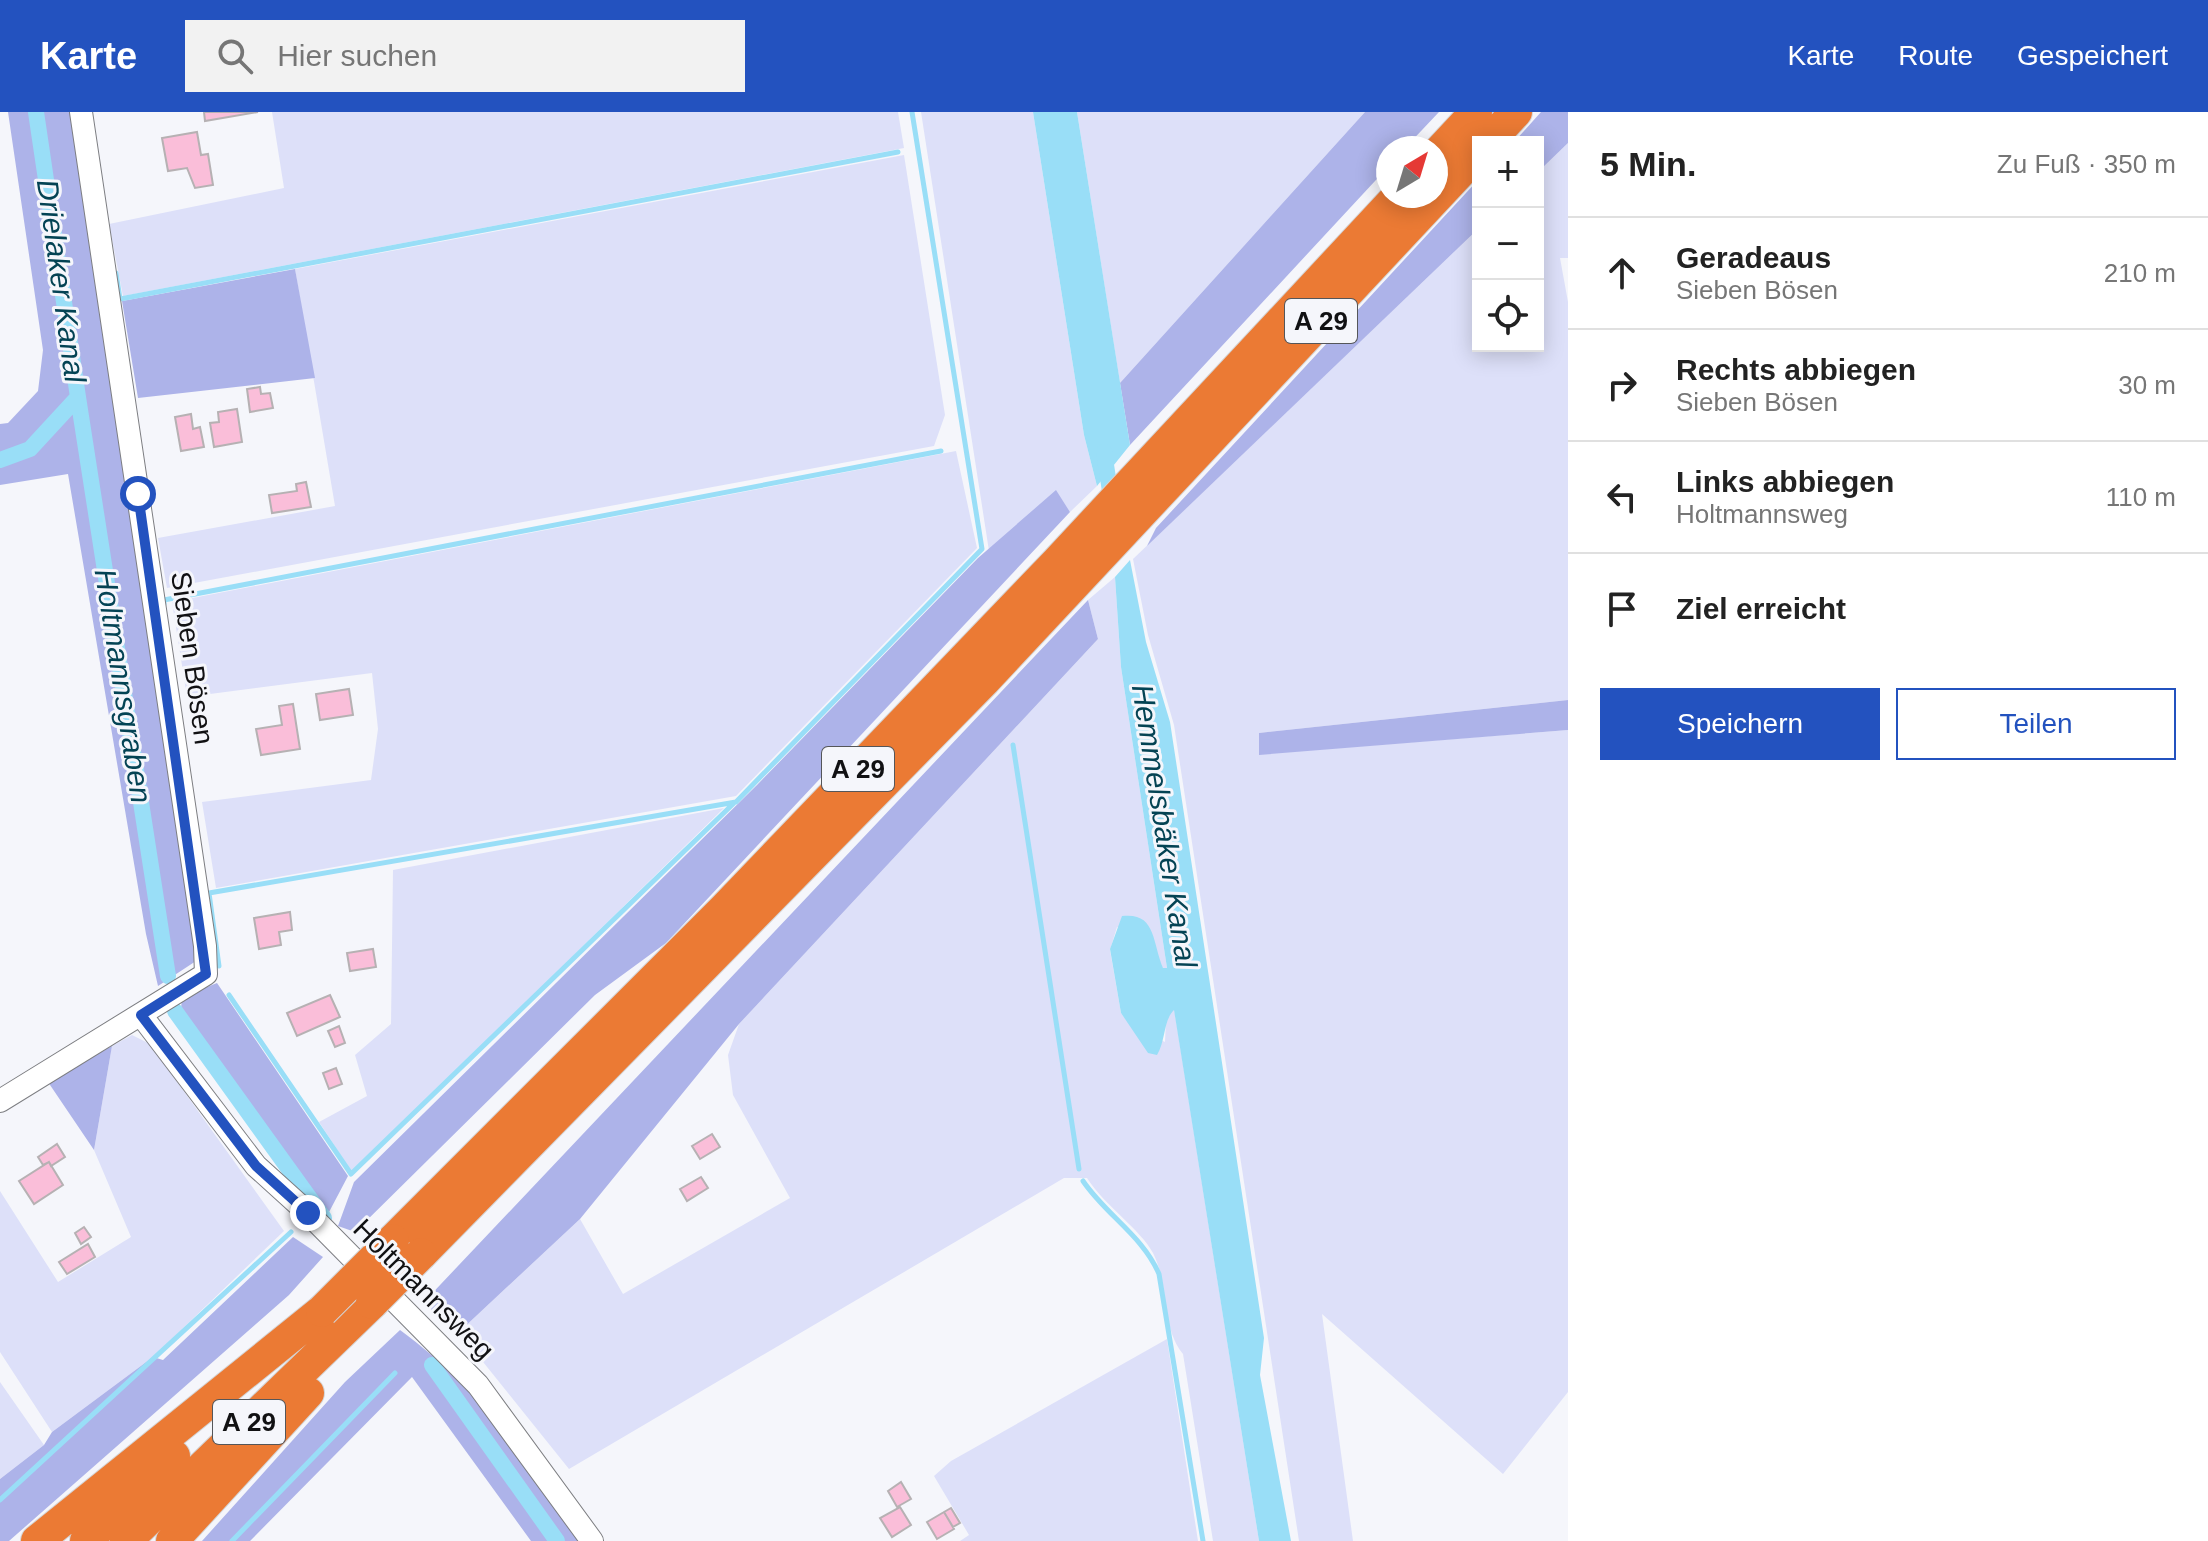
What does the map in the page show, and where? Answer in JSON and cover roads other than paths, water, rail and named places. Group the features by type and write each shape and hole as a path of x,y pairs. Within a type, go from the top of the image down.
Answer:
{"highway":[{"path":"1448,142 1476,112"},
{"path":"1494,136 1516,112"},
{"name":"A 29","path":"66,1534 322,1311 414,1252 515,1160 1062,598 1472,159"},
{"name":"A 29","path":"126,1541 377,1309 414,1252 724,909 1057,562 1387,208"},
{"path":"172,1540 377,1309"},
{"path":"37,1541 66,1534"}],"street":[{"name":"Sieben Bösen","path":"0,1101 206,974 205,946 81,112"},
{"name":"Holtmannsweg","path":"141,1015 256,1166 308,1213 478,1385 592,1541"}],"water":[{"path":"1033,112 1077,112 1130,445 1097,486 1084,435"},
{"path":"1130,560 1146,642 1170,722 1264,1338 1260,1375 1291,1541 1259,1541 1174,1010 1157,1055 1148,1053 1121,1013 1110,949 1122,916 1133,916 1141,919 1151,930 1163,968 1167,968 1121,667 1115,577"}],"waterway":[{"name":"Drielaker Kanal","path":"0,460 30,449 78,397 36,112"},
{"path":"219,966 209,893 736,802 982,549 912,112"},
{"path":"116,273 120,299 898,152"},
{"name":"Holtmannsgraben","path":"78,397 168,976"},
{"path":"164,604 164,600 941,451"},
{"name":"Hemmelsbäker Kanal","path":"1104,452 1112,504"},
{"path":"1013,745 1079,1169"},
{"path":"229,995 351,1174 734,803"},
{"name":"Holtmannsgraben","path":"175,1011 324,1218"},
{"path":"1083,1181 1144,1248 1159,1274 1203,1541"},
{"path":"0,1500 291,1232"},
{"name":"Holtmannsgraben","path":"432,1365 557,1541"},
{"path":"232,1541 395,1373"}]}
